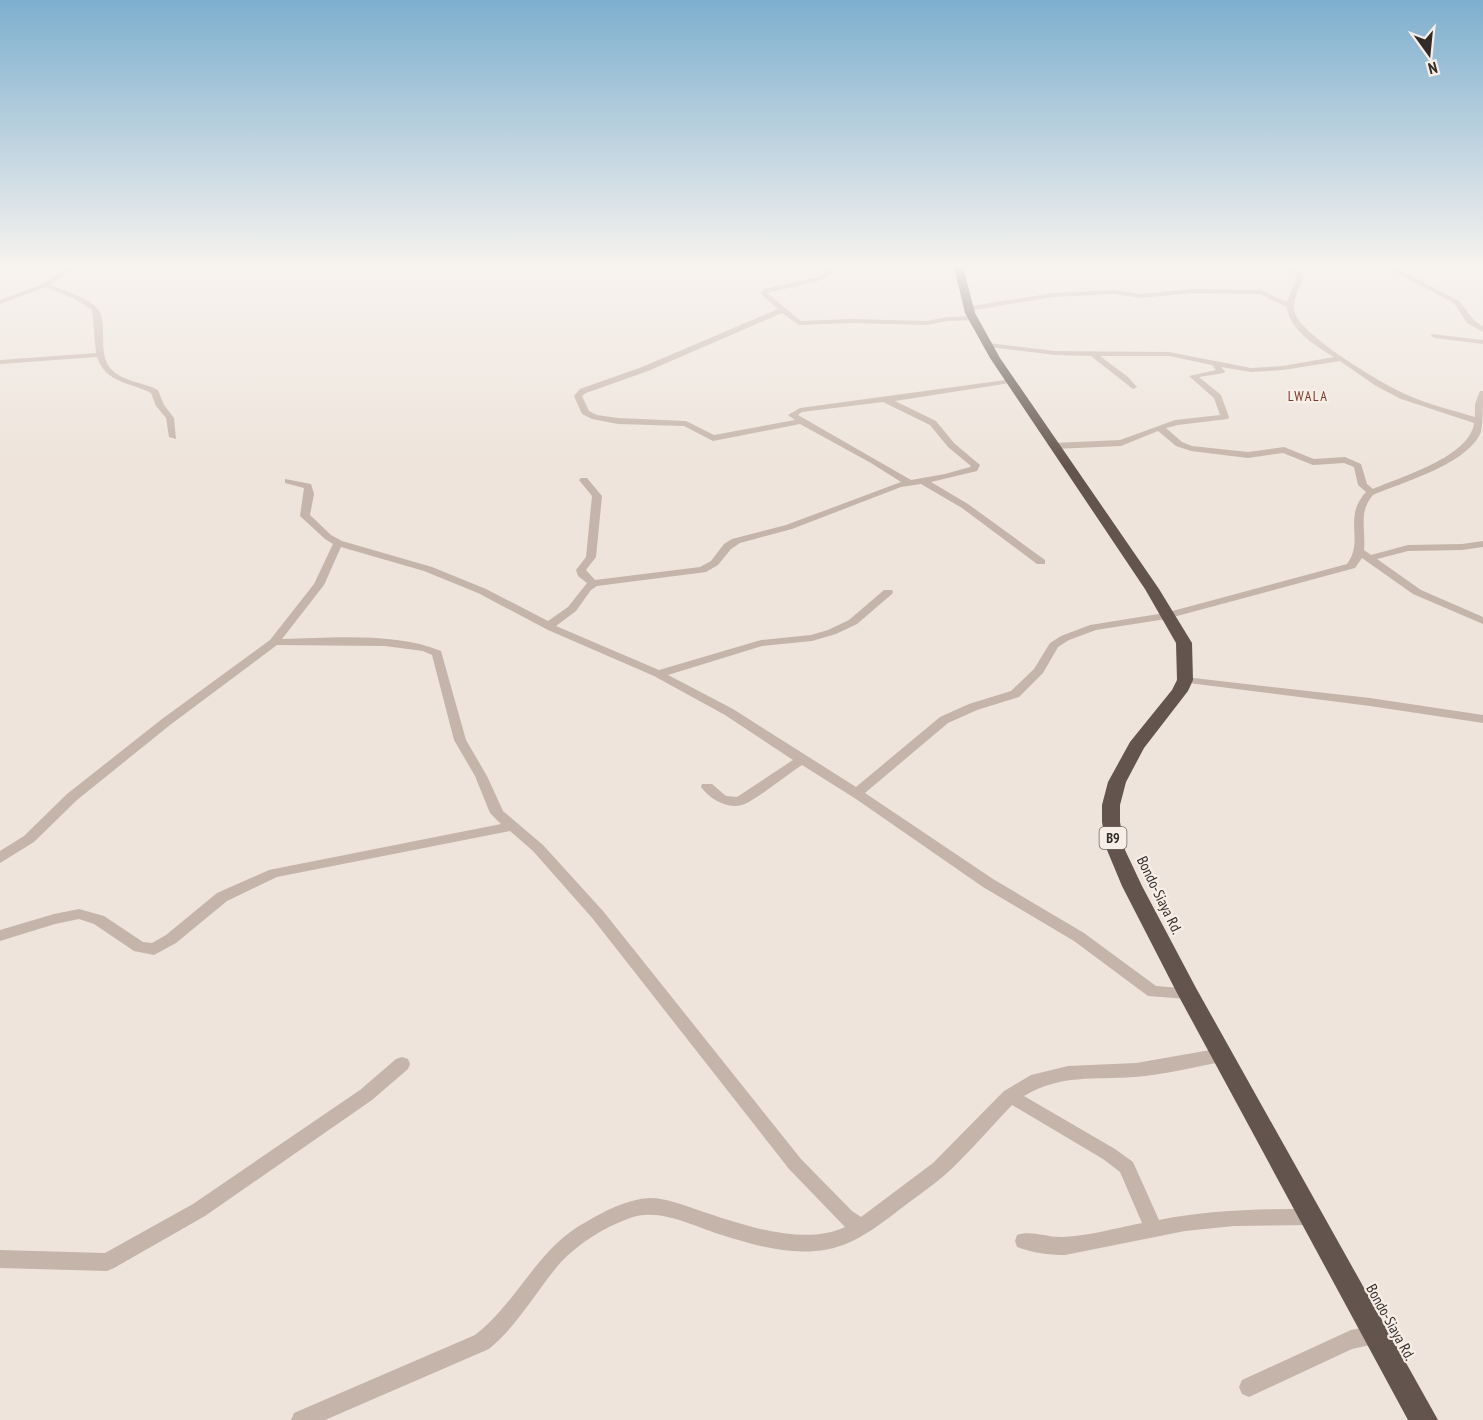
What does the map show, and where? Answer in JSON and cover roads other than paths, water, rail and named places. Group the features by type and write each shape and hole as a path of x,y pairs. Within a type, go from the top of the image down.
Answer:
{"highway":[{"path":"982,333 1010,381 1152,589 1164,608 1166,616 1179,631 1184,643 1185,680"},
{"name":"Bondo-Siaya Rd.","path":"1185,680 1180,691 1126,761 1113,795 1111,822 1116,850 1188,993 1424,1420"}],"street":[{"path":"99,333 100,356 107,369 116,377 155,392 162,411 170,418 173,436"},
{"path":"728,333 645,369 583,391 578,396 585,411 595,417 618,421 686,424 713,438 800,422"},
{"path":"1307,333 1379,384 1404,397 1480,423"},
{"path":"1435,336 1483,342"},
{"path":"988,345 1055,353 1173,354 1244,369 1262,370 1341,358"},
{"path":"1090,352 1108,368 1126,378 1133,387"},
{"path":"0,362 100,356"},
{"path":"1054,446 1121,443 1178,422 1225,417 1218,397 1193,376 1221,371 1211,362"},
{"path":"909,483 880,464 800,422 792,413 800,410 928,395 973,385 1010,381"},
{"path":"857,793 944,720 973,707 1015,694 1039,671 1048,652 1059,641 1105,624 1166,616 1346,568 1354,563 1359,550 1358,506 1363,498 1371,492 1452,457 1475,436 1480,423 1479,402 1483,393"},
{"path":"549,626 575,606 593,584 702,570 717,562 731,543 796,525 892,487 974,469 976,465 951,445 933,423 890,403 887,399"},
{"path":"1161,428 1179,444 1191,448 1244,455 1284,450 1312,462 1350,461 1358,466 1363,485 1371,492"},
{"path":"584,480 597,496 591,557 580,570 593,584"},
{"path":"288,481 308,486 310,493 305,507 305,516 338,543 428,569 493,596 549,626 658,674 745,720 801,760 857,793 988,883 1085,941 1152,992 1188,993"},
{"path":"922,481 936,492 965,506 1041,562"},
{"path":"0,858 29,839 72,797 166,722 256,653 274,642 319,585 338,543"},
{"path":"1371,558 1408,548 1462,547 1483,544"},
{"path":"1359,550 1408,586 1483,621"},
{"path":"658,674 761,643 812,638 832,632 853,622 888,592"},
{"path":"274,642 342,641 417,647 435,651 460,740 485,783 497,813 538,848 615,933 666,1004 795,1164 846,1217 861,1228"},
{"path":"1185,680 1370,702 1483,719"},
{"path":"707,788 723,800 739,801 801,760"},
{"path":"0,936 54,919 79,914 99,920 138,947 154,949 171,939 222,897 274,873 512,826"},
{"path":"301,1420 482,1342 505,1324 540,1274 564,1247 597,1225 631,1209 646,1206 660,1207 759,1235 816,1244 832,1242 852,1235 939,1169 1010,1096 1037,1080 1076,1072 1136,1070 1222,1055"},
{"path":"0,1259 107,1262 199,1209 366,1095 402,1064"},
{"path":"1010,1096 1127,1167 1153,1228"},
{"path":"1024,1241 1065,1246 1153,1228 1234,1218 1311,1217"},
{"path":"1249,1387 1352,1340 1377,1335"}],"district":[{"name":"LWALA","path":"1308,396"}]}
